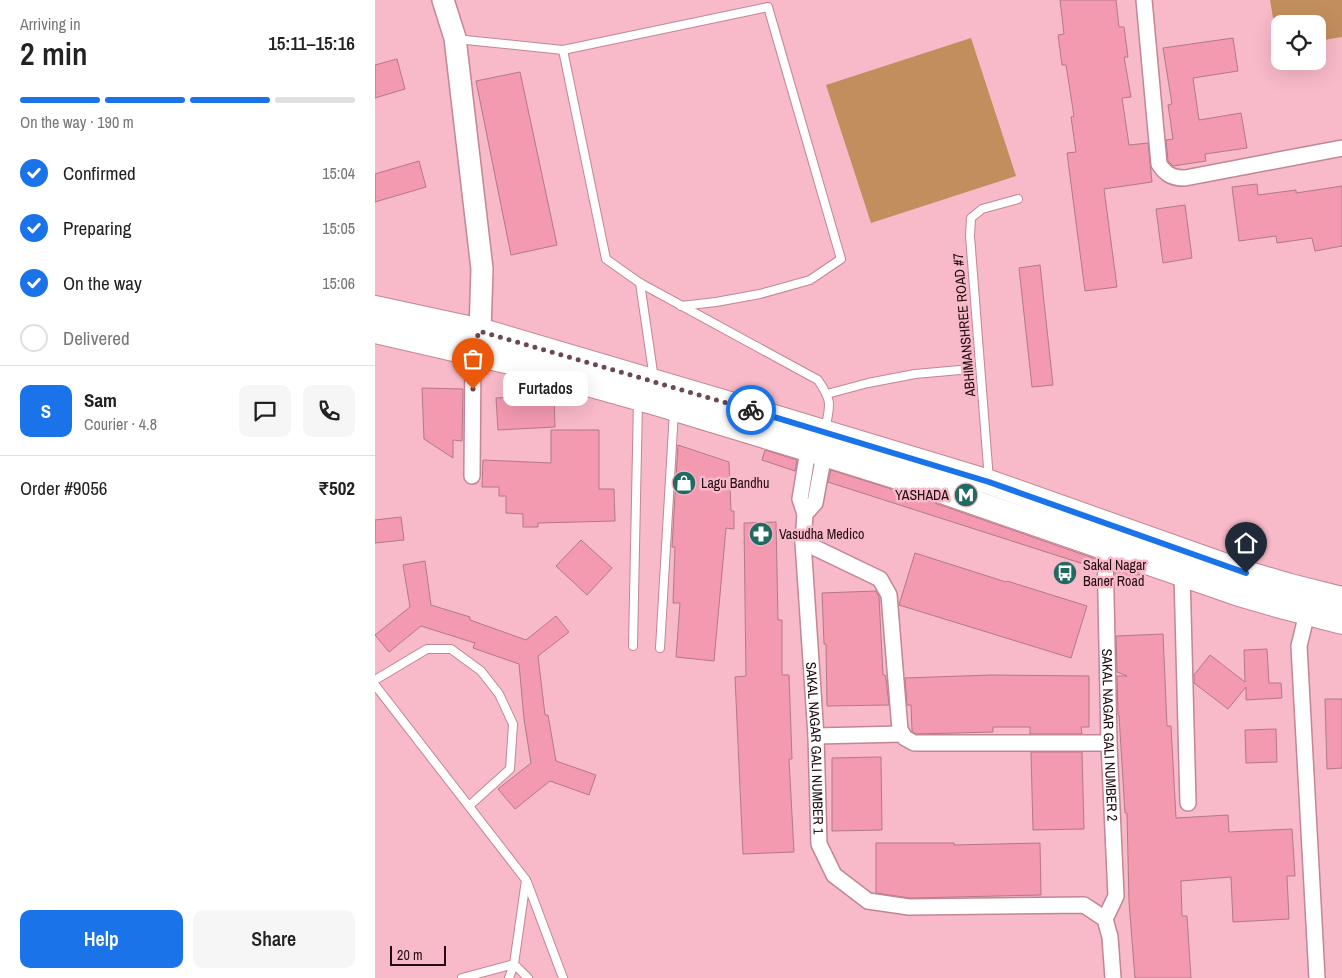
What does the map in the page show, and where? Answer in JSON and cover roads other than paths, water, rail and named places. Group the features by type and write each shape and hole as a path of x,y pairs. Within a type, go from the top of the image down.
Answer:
{"main road":[{"path":"375,308 479,331 655,381 930,487 1239,594 1342,622"},
{"path":"375,331 506,361 674,409 819,445 989,482 1246,573 1342,599"}],"street":[{"path":"443,0 455,38 483,269 479,331 473,354 472,476"},
{"path":"1143,0 1159,164 1169,175 1185,178 1342,148"},
{"name":"SAKAL NAGAR GALI NUMBER 1","path":"819,445 815,503 805,514 803,542 816,736 819,844 834,875 868,901 909,908 1084,905 1105,919"},
{"path":"803,542 880,579 885,586 889,595 900,730 909,741 914,743 1109,743"},
{"name":"SAKAL NAGAR GALI NUMBER 2","path":"1105,547 1109,743 1116,896 1105,919"},
{"path":"1182,574 1189,803"},
{"path":"1317,978 1299,646 1307,613 1319,593"},
{"path":"816,736 902,734"},
{"path":"1105,919 1110,937 1113,978"}],"lane":[{"path":"455,38 563,50 767,3 841,259 810,280 751,296 681,306"},
{"path":"563,50 606,259 640,283 817,380 827,394 830,404 819,445"},
{"name":"ABHIMANSHREE ROAD #7","path":"989,482 970,236 971,218 982,210 1018,199"},
{"path":"640,283 655,381"},
{"path":"827,394 868,383 915,374 960,370"},
{"path":"633,646 638,399"},
{"path":"661,648 674,409"},
{"path":"375,680 427,649 451,649 481,671 499,694 513,724 510,769 469,806"},
{"path":"375,685 526,880 563,978"},
{"path":"509,978 514,964 526,880"},
{"path":"462,978 514,964"},
{"path":"514,964 527,978"}],"place":[{"name":"Furtados","path":"473,389"},
{"name":"Lagu Bandhu","path":"684,483"},
{"name":"YASHADA","path":"966,495"},
{"name":"Vasudha Medico","path":"761,534"},
{"name":"Sakal Nagar Baner Road","path":"1065,573"}]}
